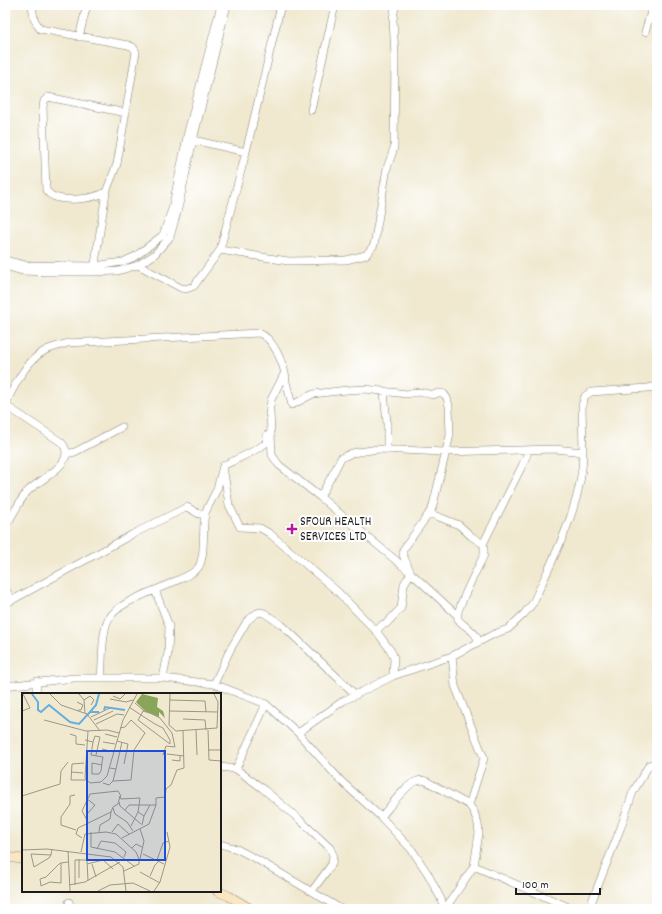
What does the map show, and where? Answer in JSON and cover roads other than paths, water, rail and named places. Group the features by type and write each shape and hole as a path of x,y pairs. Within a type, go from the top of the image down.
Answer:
{"main road":[{"path":"5,857 22,859"},
{"path":"220,892 230,896 251,909"}],"street":[{"path":"32,5 34,19 40,29 128,45 133,47 136,52 117,164 106,192 94,269"},
{"path":"79,37 87,5"},
{"path":"5,266 22,271 94,269 123,262 136,256 163,235 172,209 188,132 221,5"},
{"path":"5,258 8,261 25,265 118,271 138,265 154,255 170,237 227,5"},
{"path":"138,265 181,288 186,289 194,286 220,250 246,152 281,5"},
{"path":"311,110 335,5"},
{"path":"220,250 288,261 346,260 366,255 374,245 387,168 394,148 395,56 393,20 395,5"},
{"path":"645,32 653,5"},
{"path":"106,192 92,198 60,199 48,193 46,190 44,100 48,97 126,113"},
{"path":"193,140 246,152"},
{"path":"9,521 29,490 58,468 66,454 66,449 61,442 5,405 21,375 30,363 46,350 68,343 260,333 265,336 280,356 292,405"},
{"path":"102,677 105,632 109,619 118,608 155,590 167,586 198,568 201,560 205,513 217,488 223,466 258,449 266,443 271,400 284,374 292,405"},
{"path":"298,733 343,701 393,676 452,656 508,628 524,614 533,603 569,520 582,476 582,405 585,396 591,392 657,386"},
{"path":"292,405 313,394 365,389 407,394 413,392 424,392 433,395 438,393 444,394 449,406 450,435 434,501 429,513 403,550 402,555 411,573"},
{"path":"384,392 387,423 387,450"},
{"path":"270,411 272,455 279,466 320,497 411,573 457,615 458,619 476,634 479,642"},
{"path":"66,454 75,452 122,427"},
{"path":"320,497 341,458 352,453 378,449 445,452 555,449 583,452"},
{"path":"457,615 460,605 484,555 483,544 529,450"},
{"path":"223,466 229,505 240,527 260,528 269,533 338,592 377,632 391,651 394,658 393,676"},
{"path":"5,604 133,534 186,507 199,514 205,513"},
{"path":"429,513 459,525 483,544"},
{"path":"377,632 379,628 383,624 386,624 400,608 404,584 411,573"},
{"path":"5,589 13,600"},
{"path":"155,590 169,626 168,653 163,678"},
{"path":"214,684 230,650 247,621 256,613 260,612 282,625 356,695"},
{"path":"452,656 454,686 484,758 469,805"},
{"path":"5,686 37,681 74,678 163,678 214,684 266,704 298,733 342,781 381,817 412,850 428,874 441,899 444,909"},
{"path":"36,693 37,681"},
{"path":"236,769 266,704"},
{"path":"591,909 592,901 633,792 649,766 657,762"},
{"path":"221,767 236,769 273,797 324,840 330,848 333,855 332,864 312,891"},
{"path":"381,817 403,792 418,780 426,781 469,805 474,812 478,828 474,866 444,909"},
{"path":"221,844 237,849 258,860 340,909"},
{"path":"474,866 573,909"}],"place":[{"name":"SFOUR HEALTH SERVICES LTD","path":"292,529"}]}
